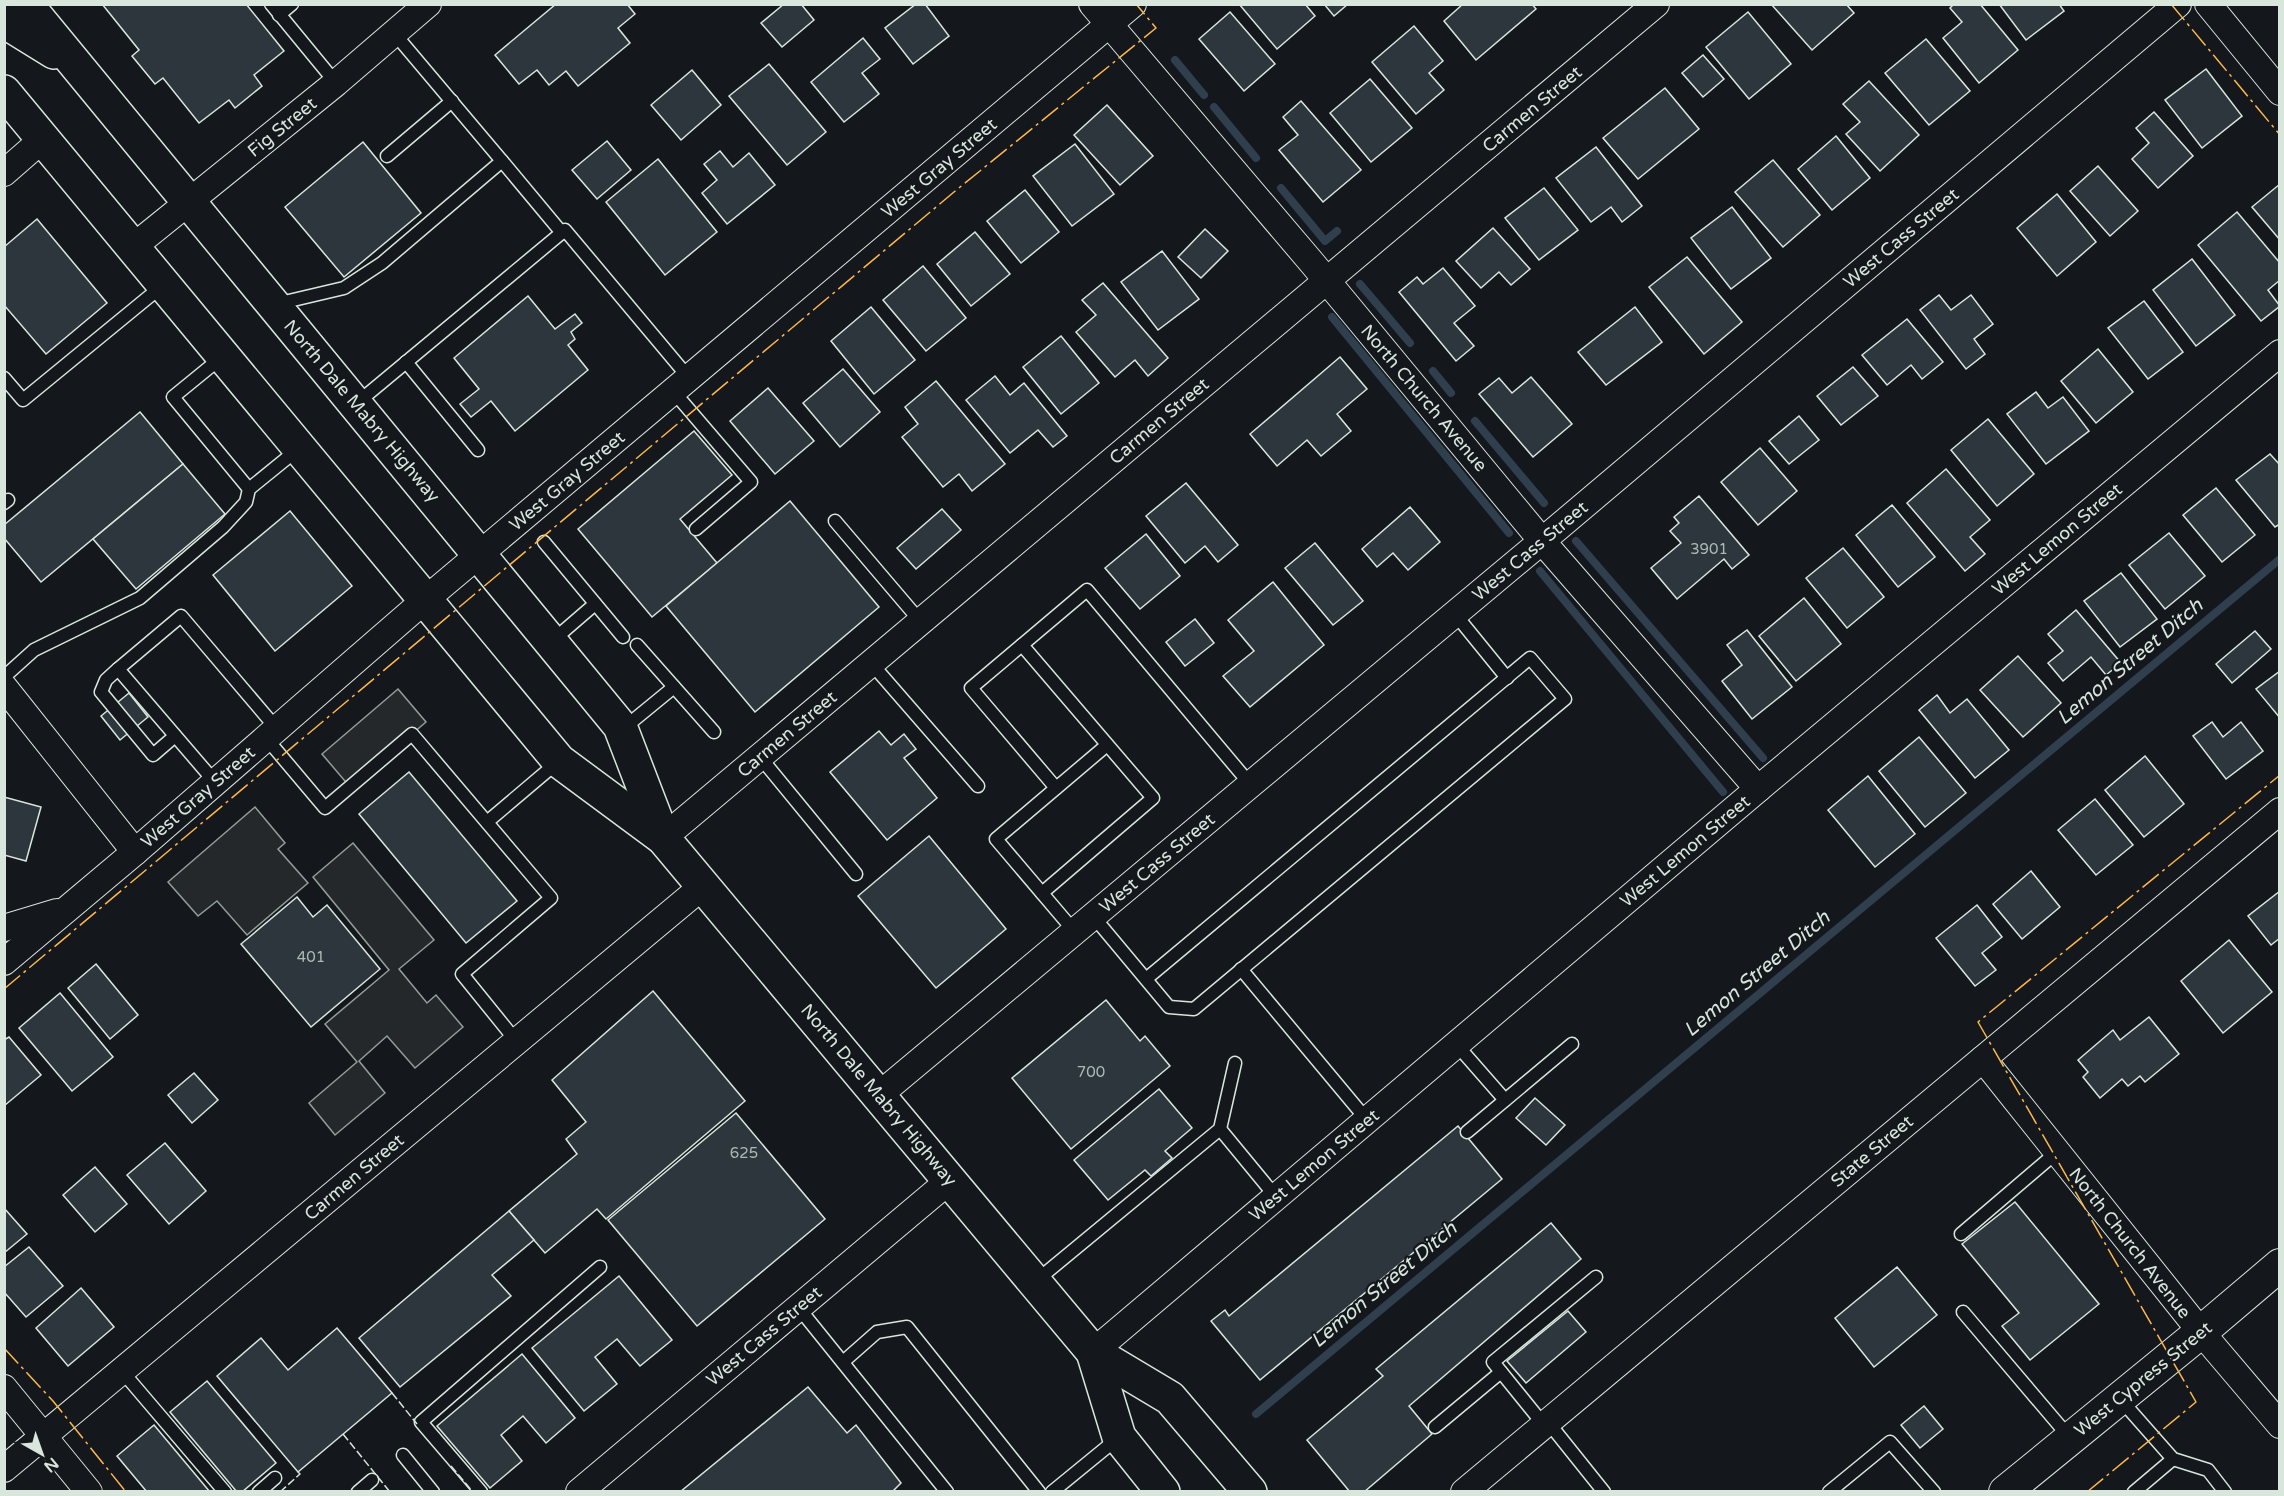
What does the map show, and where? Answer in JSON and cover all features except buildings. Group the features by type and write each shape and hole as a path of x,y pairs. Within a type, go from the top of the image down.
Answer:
{"main road":[{"name":"North Dale Mabry Highway","path":"26,4 622,730 663,838"},
{"path":"4,21 78,67"},
{"name":"North Dale Mabry Highway","path":"4,92 559,761 663,838 1093,1352 1170,1398 1250,1491"},
{"name":"North Dale Mabry Highway","path":"1093,1352 1119,1437 1163,1491"}],"street":[{"name":"Fig Street","path":"133,248 336,83 428,4"},
{"name":"North Church Avenue","path":"1092,4 1327,281 1542,541 1758,789"},
{"name":"West Gray Street","path":"4,962 135,852 479,554 1133,4"},
{"name":"Carmen Street","path":"663,838 1656,4"},
{"name":"West Cass Street","path":"879,1095 1542,541 2178,4"},
{"path":"2208,4 2280,92"},
{"path":"4,173 44,138"},
{"name":"West Lemon Street","path":"1093,1352 1758,789 2280,353"},
{"path":"4,687 135,852"},
{"name":"State Street","path":"1464,1491 2280,811"},
{"name":"Carmen Street","path":"4,1469 703,886"},
{"path":"4,928 68,908"},
{"name":"North Church Avenue","path":"1983,1059 2201,1332 2280,1425"},
{"name":"West Cass Street","path":"579,1491 605,1481 798,1307 950,1180"},
{"name":"West Cypress Street","path":"2005,1491 2120,1399 2280,1265"},
{"path":"4,1388 88,1491"}],"lane":[{"path":"271,4 336,83"},
{"path":"279,15 292,4"},
{"path":"394,33 562,233"},
{"path":"387,156 452,101"},
{"path":"274,304 344,288 382,262 502,161"},
{"path":"356,404 565,230 681,384 751,482 696,529"},
{"path":"4,378 23,400 164,285"},
{"path":"223,356 173,397 249,489"},
{"path":"406,362 478,450"},
{"path":"4,676 34,650 140,598 223,528 246,502 249,489 299,448"},
{"path":"835,521 921,622"},
{"path":"544,542 623,637"},
{"path":"1056,788 971,688 1087,590 1250,784"},
{"path":"551,642 596,604"},
{"path":"1455,614 1507,678"},
{"path":"175,736 153,755 101,692 106,680 181,616 272,733 325,808 412,734 551,898 462,974 517,1042"},
{"path":"637,645 714,732"},
{"path":"1022,645 1153,798 1042,893"},
{"path":"1107,745 996,839 1042,893 1084,924 1146,979 1169,1007 1194,1009 1565,699 1530,658 1146,979"},
{"path":"871,663 978,786"},
{"path":"118,669 215,782"},
{"path":"622,730 674,687"},
{"path":"760,757 856,874"},
{"path":"487,822 559,761"},
{"path":"1242,969 1367,1120"},
{"path":"1456,1044 1505,1100"},
{"path":"1467,1132 1572,1044"},
{"path":"1035,1282 1220,1129 1235,1063"},
{"path":"1220,1129 1276,1197"},
{"path":"1961,1234 2057,1152"},
{"path":"481,1491 421,1422 600,1267"},
{"path":"1596,1277 1493,1362 1604,1491"},
{"path":"798,1307 947,1491"},
{"path":"1963,1312 2071,1439"},
{"path":"843,1362 877,1332 907,1326 1039,1491"},
{"path":"121,1370 225,1491"},
{"path":"1435,1427 1501,1372"},
{"path":"2120,1399 2173,1459 2208,1470 2225,1491"},
{"path":"1052,1491 1119,1437"},
{"path":"1829,1491 1890,1442 1934,1491"},
{"path":"403,1455 433,1491"},
{"path":"2134,1491 2173,1459"},
{"path":"259,1491 275,1478"},
{"path":"358,1491 372,1480"}],"shaded area":[{"path":"398,689 426,722 350,787 322,754"},
{"path":"255,807 285,843 278,849 308,883 247,935 217,901 198,916 168,882"},
{"path":"353,843 434,940 399,969 427,1003 436,995 463,1027 415,1068 387,1036 359,1061 385,1093 335,1135 309,1103 357,1062 325,1024 389,970 313,877"}],"waterway":[{"path":"1175,60 1204,95"},
{"path":"1214,107 1256,158"},
{"path":"1281,188 1325,241 1337,231"},
{"path":"1360,284 1410,343"},
{"path":"1332,317 1509,533"},
{"path":"1433,371 1451,393"},
{"path":"1475,421 1544,503"},
{"path":"1576,541 1763,758"},
{"name":"Lemon Street Ditch","path":"1256,1414 2280,559"},
{"path":"1540,571 1723,792"}],"fence":[{"path":"392,1393 417,1424"},
{"path":"343,1434 390,1492"},
{"path":"451,1466 473,1492"},
{"path":"280,1492 300,1474 298,1472"}],"power":[{"path":"4,989 954,192 1156,28 1136,4"},
{"path":"2171,4 2280,135"},
{"path":"2087,1492 2196,1402 1978,1022 2280,775"},
{"path":"4,1348 53,1401 126,1492"}]}
